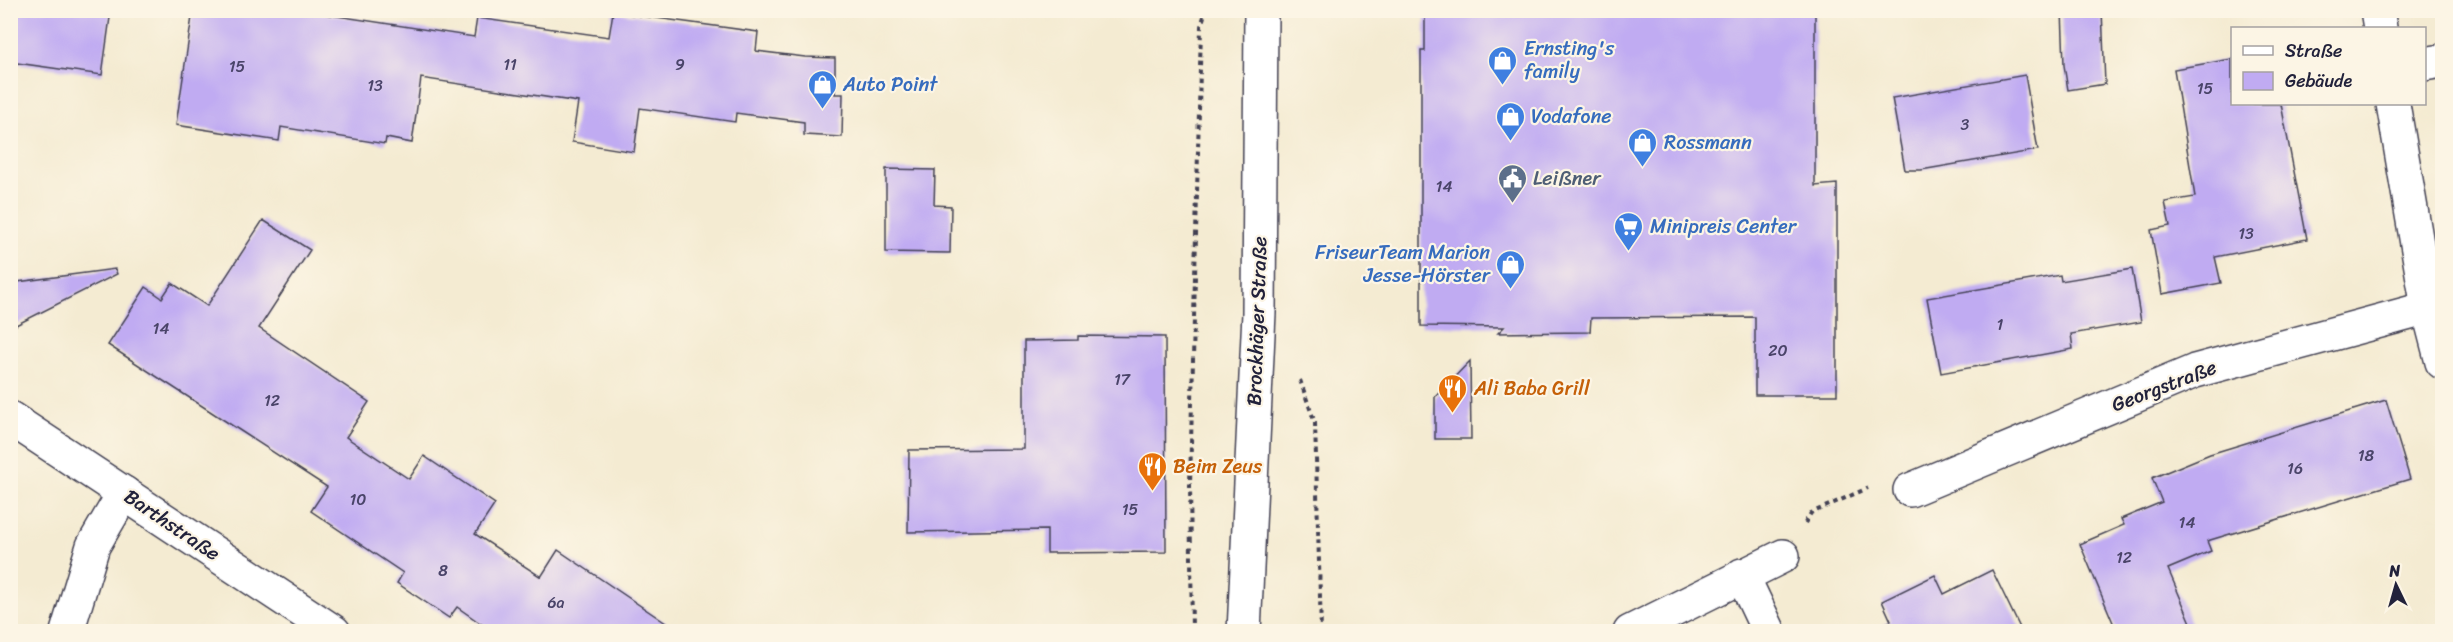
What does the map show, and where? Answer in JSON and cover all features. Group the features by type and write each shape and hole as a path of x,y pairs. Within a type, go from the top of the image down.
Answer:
{"street":[{"name":"Brockhäger Straße","path":"1244,632 1259,313 1261,10"},
{"path":"2377,10 2380,27"},
{"path":"2426,64 2442,61"},
{"path":"2393,105 2428,308 2442,362"},
{"name":"Georgstraße","path":"1910,490 2195,370 2428,308"},
{"name":"Barthstraße","path":"10,418 334,632"},
{"path":"67,632 93,546 124,493"},
{"path":"1630,632 1783,556"},
{"path":"1742,575 1768,632"}],"path":[{"path":"1192,632 1190,473 1201,26 1206,10"},
{"path":"1298,376 1316,423 1321,632"},
{"path":"1783,556 1811,513 1883,480 1910,490"}],"building":[{"path":"10,10 111,10 102,75 10,62"},
{"path":"193,10 298,10 474,37 477,18 609,37 613,12 758,32 756,51 835,58 835,94 843,94 842,137 804,135 804,122 736,113 735,122 640,108 634,152 572,142 578,102 421,78 412,143 386,138 385,144 281,127 279,141 176,125"},
{"name":"Minipreis Center","path":"1425,10 1815,10 1815,186 1837,184 1837,395 1755,395 1755,317 1591,318 1590,332 1498,333 1504,327 1421,326 1421,51 1425,51"},
{"path":"2062,10 2102,10 2105,84 2068,90 2064,65"},
{"path":"2231,59 2231,105 2281,105 2307,239 2215,257 2221,283 2162,294 2151,230 2170,226 2165,202 2195,197 2174,69"},
{"path":"2025,75 2038,150 1921,170 1905,170 1892,98"},
{"path":"886,169 935,170 934,205 951,206 950,253 886,252"},
{"path":"263,220 310,250 259,328 369,402 346,437 409,479 424,456 495,504 475,534 541,577 558,550 679,632 493,632 457,607 449,618 397,583 403,573 311,511 327,487 108,345 146,287 162,298 172,283 207,306"},
{"path":"115,269 117,274 10,328 10,283"},
{"path":"2132,269 2141,322 2071,334 2073,349 1941,373 1927,298 2060,275 2061,281"},
{"path":"1078,336 1165,337 1166,552 1047,553 1047,530 908,532 909,450 1024,449 1024,341 1078,340"},
{"name":"Ali Baba Grill","path":"1470,361 1471,439 1435,439 1435,397"},
{"path":"2386,400 2410,479 2207,541 2211,551 2168,569 2195,632 2117,632 2080,544 2124,525 2121,519 2162,502 2152,478 2210,454"},
{"path":"1992,570 2022,632 1870,632 1891,621 1882,601 1935,575 1944,594"}],"place":[{"name":"Ernsting's family","path":"1503,86"},
{"name":"Auto Point","path":"822,110"},
{"name":"Vodafone","path":"1510,142"},
{"name":"Rossmann","path":"1643,168"},
{"name":"Leißner","path":"1512,204"},
{"name":"Minipreis Center","path":"1629,252"},
{"name":"FriseurTeam Marion Jesse-Hörster","path":"1511,290"},
{"name":"Ali Baba Grill","path":"1453,414"},
{"name":"Beim Zeus","path":"1152,492"}]}
